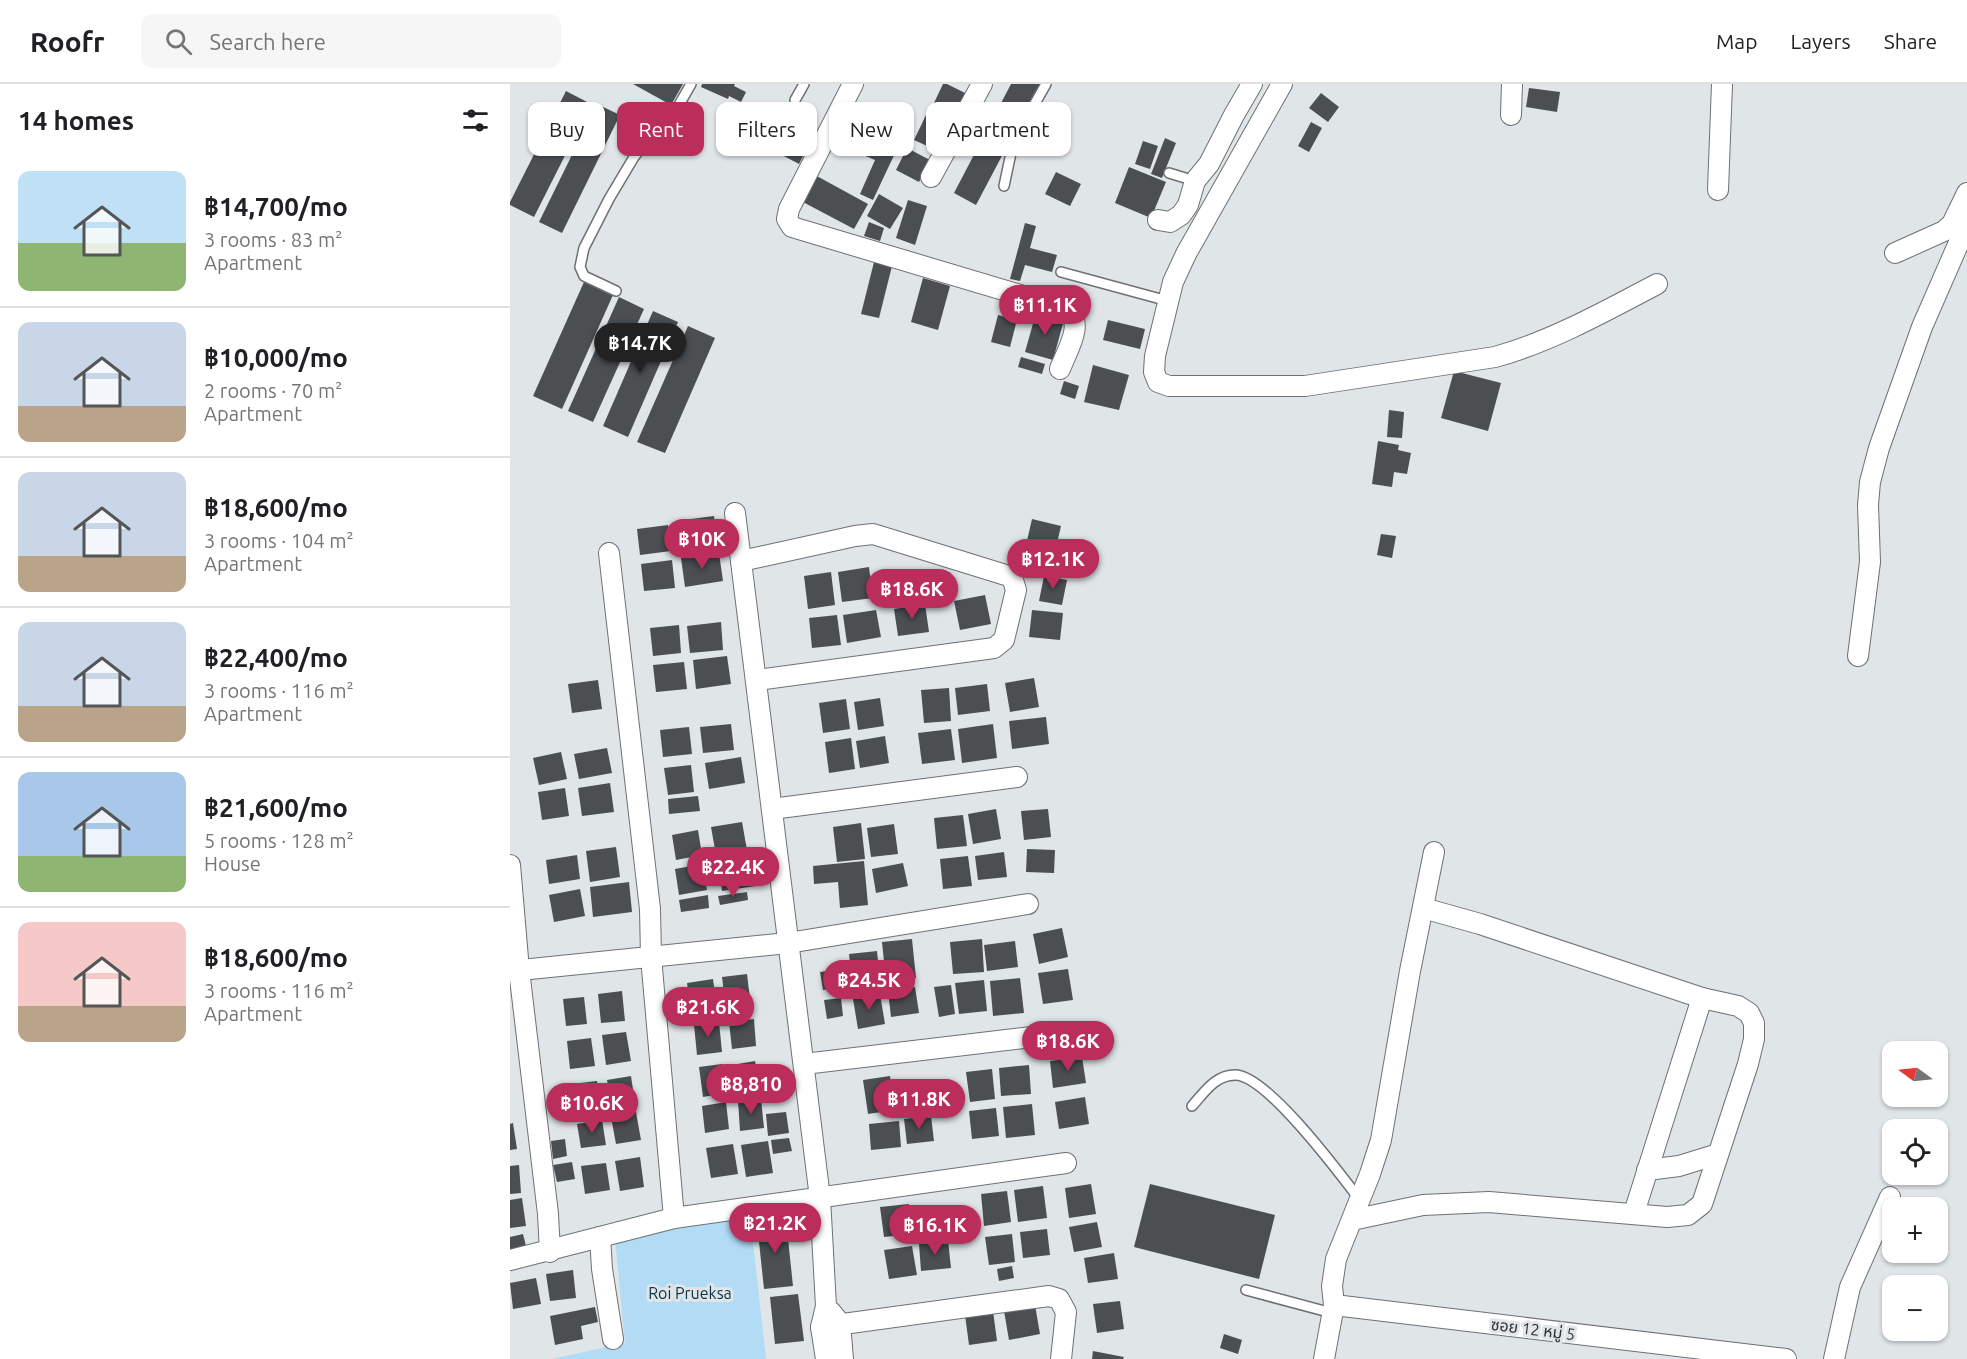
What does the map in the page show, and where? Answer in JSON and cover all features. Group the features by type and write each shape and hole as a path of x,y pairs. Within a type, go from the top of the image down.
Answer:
{"street":[{"path":"853,84 789,209 787,219 792,227 1067,309 1074,314 1077,324 1060,369"},
{"path":"931,177 982,84"},
{"path":"1158,220 1170,222 1181,215 1188,205 1195,181 1209,164 1252,84"},
{"path":"1282,84 1186,254 1173,282 1155,356 1154,372 1158,382 1168,386 1305,386 1495,357 1521,350 1616,306 1656,284"},
{"path":"1511,115 1512,84"},
{"path":"1718,190 1722,84"},
{"path":"1895,253 1944,231 1952,224 1967,193"},
{"path":"1858,656 1870,562 1868,505 1870,482 1879,448 1922,327 1967,224"},
{"path":"735,513 820,1198 826,1306 843,1359"},
{"path":"741,561 873,534 1012,577 1016,590 1004,640 994,648 757,680"},
{"path":"609,553 650,909 651,957 674,1218"},
{"path":"772,809 1017,777"},
{"path":"1324,1359 1333,1309 1332,1286 1336,1259 1381,1140 1410,971 1434,852"},
{"path":"510,865 514,971 548,1215 550,1252"},
{"path":"514,971 788,943 1028,904"},
{"path":"1352,1220 1423,1205 1461,1202 1488,1202 1667,1217 1688,1215 1702,1204 1754,1039 1754,1023 1749,1013 1738,1006 1702,998 1479,924 1423,908"},
{"path":"1634,1213 1702,998"},
{"path":"804,1064 1049,1035"},
{"path":"1647,1170 1678,1166 1718,1154"},
{"path":"510,1260 550,1252 674,1218 1066,1162"},
{"path":"1834,1359 1850,1287 1882,1215"},
{"path":"600,1237 602,1269 613,1339"},
{"path":"831,1325 1049,1296 1059,1299 1066,1312 1061,1359"},
{"name":"ซอย 12 หมู่ 5","path":"1333,1309 1786,1359"},
{"path":"826,1359 831,1325"}],"lane":[{"path":"616,291 584,276 580,267 584,248 634,157 654,132 672,117 691,84"},
{"path":"795,100 804,84"},
{"path":"1004,186 1011,153 1021,128 1046,84"},
{"path":"1169,173 1195,181"},
{"path":"1061,272 1168,301"},
{"path":"1192,1106 1214,1082 1223,1077 1237,1075 1255,1084 1281,1105 1360,1200"},
{"path":"1246,1290 1333,1309"}],"green space":[{"name":"Roi Prueksa","path":"750,1216 766,1359 552,1359 625,1343 615,1238"}],"building":[{"path":"633,84 683,84 673,102 666,102"},
{"path":"702,84 735,84 734,86 746,92 741,102 701,87"},
{"path":"943,84 969,95 965,102 934,102"},
{"path":"1011,84 1040,84 1030,102 1002,102"},
{"path":"1529,88 1560,92 1557,112 1526,107"},
{"path":"566,91 587,102 560,102"},
{"path":"1321,93 1339,107 1328,122 1309,108"},
{"path":"605,108 617,114 617,121 605,146"},
{"path":"926,115 926,145 914,140"},
{"path":"1311,122 1322,128 1309,152 1298,146"},
{"path":"1165,138 1176,143 1162,178 1151,174"},
{"path":"1143,141 1158,146 1150,169 1135,164"},
{"path":"914,152 930,160 919,182 896,170 903,156 914,156"},
{"path":"533,156 565,156 534,217 510,205"},
{"path":"571,156 600,156 562,233 539,222"},
{"path":"784,156 803,156 799,164"},
{"path":"866,156 894,156 873,200 860,194 875,160"},
{"path":"973,156 1002,156 976,205 954,193"},
{"path":"1129,167 1166,182 1151,218 1115,203"},
{"path":"1056,172 1081,184 1070,206 1045,194"},
{"path":"815,175 868,204 854,229 801,201"},
{"path":"879,194 903,208 890,229 867,216"},
{"path":"908,200 927,206 915,245 896,238"},
{"path":"869,222 884,228 880,241 864,236"},
{"path":"1025,223 1036,226 1030,248 1057,255 1052,272 1025,265 1020,281 1010,279"},
{"path":"874,262 892,266 879,318 861,314"},
{"path":"923,278 950,286 938,330 911,322"},
{"path":"584,282 613,295 562,409 533,396"},
{"path":"619,297 644,309 593,422 568,411"},
{"path":"653,311 678,322 628,437 603,426"},
{"path":"1036,313 1064,320 1053,360 1025,352"},
{"path":"998,315 1017,320 1010,347 991,342"},
{"path":"1108,320 1145,329 1140,349 1103,340"},
{"path":"688,326 715,338 665,453 637,442"},
{"path":"1021,357 1045,364 1042,374 1018,367"},
{"path":"1093,365 1129,375 1119,410 1084,402"},
{"path":"1454,371 1501,383 1488,431 1441,418"},
{"path":"1064,381 1079,386 1075,399 1060,394"},
{"path":"1389,410 1404,412 1402,438 1387,437"},
{"path":"1378,441 1399,445 1398,450 1411,453 1407,474 1394,472 1392,487 1372,484"},
{"path":"714,516 718,546 681,551 676,521"},
{"path":"1032,519 1061,526 1055,552 1026,545"},
{"path":"668,525 671,551 640,555 637,529"},
{"path":"1381,534 1396,536 1392,558 1377,555"},
{"path":"719,553 723,581 685,587 681,558"},
{"path":"672,560 675,588 644,591 641,564"},
{"path":"869,567 873,598 842,602 838,572"},
{"path":"915,569 919,594 892,598 888,574"},
{"path":"831,572 835,605 808,609 804,576"},
{"path":"1044,576 1067,580 1062,605 1039,601"},
{"path":"985,595 991,624 960,630 954,601"},
{"path":"925,604 929,632 898,636 894,609"},
{"path":"876,610 881,637 847,643 843,615"},
{"path":"1032,610 1063,613 1060,640 1029,637"},
{"path":"837,615 841,645 812,648 809,618"},
{"path":"721,622 723,650 690,653 687,626"},
{"path":"679,625 681,653 653,656 650,628"},
{"path":"727,656 731,684 696,689 693,660"},
{"path":"684,662 687,689 656,692 653,665"},
{"path":"1034,678 1039,707 1010,712 1005,683"},
{"path":"598,680 602,709 572,713 568,684"},
{"path":"987,684 990,711 958,715 955,688"},
{"path":"949,688 951,721 924,723 921,690"},
{"path":"880,698 884,726 858,730 854,702"},
{"path":"846,699 850,729 823,733 819,703"},
{"path":"1046,717 1049,744 1012,749 1009,721"},
{"path":"731,724 734,750 703,753 700,727"},
{"path":"993,724 997,758 962,763 958,729"},
{"path":"689,727 692,754 663,757 660,730"},
{"path":"951,729 955,760 922,764 918,733"},
{"path":"885,736 889,763 860,768 856,741"},
{"path":"851,738 855,769 829,773 825,742"},
{"path":"607,748 612,773 579,779 574,754"},
{"path":"561,752 567,779 539,785 533,758"},
{"path":"741,757 745,783 709,789 705,763"},
{"path":"691,765 694,792 668,795 664,768"},
{"path":"610,783 614,812 582,816 578,788"},
{"path":"565,788 569,816 542,820 538,792"},
{"path":"698,796 700,811 669,814 668,799"},
{"path":"996,809 1001,839 973,844 968,814"},
{"path":"1048,809 1051,837 1024,840 1021,811"},
{"path":"963,815 967,846 937,849 934,818"},
{"path":"742,822 747,850 716,855 711,827"},
{"path":"861,823 865,859 837,862 833,827"},
{"path":"894,824 898,854 871,857 867,828"},
{"path":"698,830 702,855 676,860 672,835"},
{"path":"616,847 620,877 590,882 586,851"},
{"path":"1027,849 1055,850 1054,873 1026,872"},
{"path":"1004,852 1007,877 978,880 975,856"},
{"path":"577,855 580,879 549,884 546,860"},
{"path":"968,856 972,886 943,889 940,859"},
{"path":"752,858 756,886 722,891 718,863"},
{"path":"864,861 868,905 840,908 838,882 814,884 813,866"},
{"path":"903,863 908,886 876,893 872,869"},
{"path":"702,864 707,890 679,895 675,869"},
{"path":"629,882 632,912 593,917 590,887"},
{"path":"580,889 585,916 554,922 549,895"},
{"path":"747,892 748,900 720,905 718,896"},
{"path":"708,895 709,908 681,912 679,900"},
{"path":"1062,928 1068,957 1039,964 1033,934"},
{"path":"912,939 916,978 886,981 882,942"},
{"path":"982,939 984,972 953,974 950,942"},
{"path":"1015,941 1018,967 987,971 984,945"},
{"path":"877,951 880,981 852,984 849,954"},
{"path":"840,969 843,987 823,990 820,972"},
{"path":"1068,969 1073,1000 1043,1004 1038,973"},
{"path":"747,974 751,1007 726,1010 722,977"},
{"path":"1020,978 1024,1013 993,1016 990,981"},
{"path":"713,979 717,1009 691,1013 687,983"},
{"path":"984,980 987,1011 959,1014 955,983"},
{"path":"951,985 955,1014 939,1017 934,987"},
{"path":"915,987 919,1013 891,1017 888,991"},
{"path":"622,991 625,1021 601,1023 598,994"},
{"path":"880,994 885,1024 858,1029 853,999"},
{"path":"584,997 587,1024 566,1026 563,999"},
{"path":"841,998 843,1016 827,1019 824,1000"},
{"path":"754,1019 756,1046 732,1049 729,1022"},
{"path":"719,1022 722,1052 697,1055 694,1025"},
{"path":"626,1032 631,1061 606,1065 602,1035"},
{"path":"591,1038 595,1066 570,1069 567,1041"},
{"path":"1082,1057 1086,1083 1053,1088 1050,1061"},
{"path":"755,1061 760,1089 736,1093 732,1065"},
{"path":"722,1064 726,1093 703,1097 699,1067"},
{"path":"1029,1065 1031,1094 1001,1096 999,1068"},
{"path":"992,1069 995,1099 970,1102 966,1072"},
{"path":"631,1076 635,1103 612,1107 607,1080"},
{"path":"890,1076 894,1110 868,1114 863,1080"},
{"path":"927,1079 929,1107 901,1109 900,1081"},
{"path":"597,1081 601,1109 576,1113 572,1084"},
{"path":"1085,1097 1089,1124 1059,1129 1055,1102"},
{"path":"761,1099 764,1128 740,1131 738,1101"},
{"path":"726,1102 729,1129 705,1133 702,1106"},
{"path":"1032,1104 1035,1135 1006,1138 1003,1107"},
{"path":"996,1108 999,1136 972,1139 969,1111"},
{"path":"636,1112 641,1140 616,1144 611,1117"},
{"path":"786,1112 789,1133 768,1136 766,1114"},
{"path":"931,1116 934,1141 907,1144 904,1119"},
{"path":"602,1120 606,1145 581,1148 577,1124"},
{"path":"899,1121 901,1147 871,1150 869,1124"},
{"path":"513,1123 517,1149 510,1150 510,1124"},
{"path":"789,1138 792,1151 773,1154 771,1140"},
{"path":"565,1139 567,1156 553,1159 551,1141"},
{"path":"768,1141 773,1173 746,1177 741,1145"},
{"path":"733,1144 738,1174 711,1178 706,1148"},
{"path":"640,1157 644,1187 620,1191 615,1161"},
{"path":"572,1162 575,1179 557,1182 553,1165"},
{"path":"606,1163 610,1190 585,1194 581,1166"},
{"path":"519,1165 521,1193 510,1194 510,1166"},
{"path":"1091,1184 1096,1214 1069,1218 1065,1188"},
{"path":"1150,1184 1275,1215 1259,1279 1134,1247"},
{"path":"1043,1186 1047,1218 1018,1222 1014,1190"},
{"path":"1007,1191 1011,1222 984,1226 981,1194"},
{"path":"522,1198 526,1226 510,1228 510,1200"},
{"path":"909,1204 912,1234 884,1237 880,1207"},
{"path":"940,1206 943,1232 917,1235 915,1209"},
{"path":"786,1220 793,1286 764,1289 757,1223"},
{"path":"1097,1222 1102,1247 1074,1252 1069,1227"},
{"path":"1047,1229 1050,1255 1023,1258 1020,1232"},
{"path":"523,1234 526,1246 510,1250 510,1237"},
{"path":"1012,1234 1015,1262 989,1265 985,1237"},
{"path":"948,1240 951,1268 921,1271 919,1244"},
{"path":"912,1246 917,1275 889,1279 884,1250"},
{"path":"1114,1253 1118,1279 1088,1283 1084,1258"},
{"path":"1012,1266 1014,1278 999,1281 997,1269"},
{"path":"573,1270 576,1298 550,1301 546,1274"},
{"path":"536,1278 541,1304 513,1309 510,1283"},
{"path":"798,1294 804,1341 775,1344 770,1297"},
{"path":"1120,1301 1124,1329 1097,1333 1093,1304"},
{"path":"1035,1305 1040,1334 1009,1340 1004,1311"},
{"path":"595,1307 598,1322 581,1326 583,1339 555,1345 550,1316"},
{"path":"993,1311 997,1341 969,1345 965,1315"},
{"path":"1224,1334 1242,1340 1238,1354 1220,1348"},
{"path":"1093,1351 1124,1357 1123,1359 1092,1359"}]}
